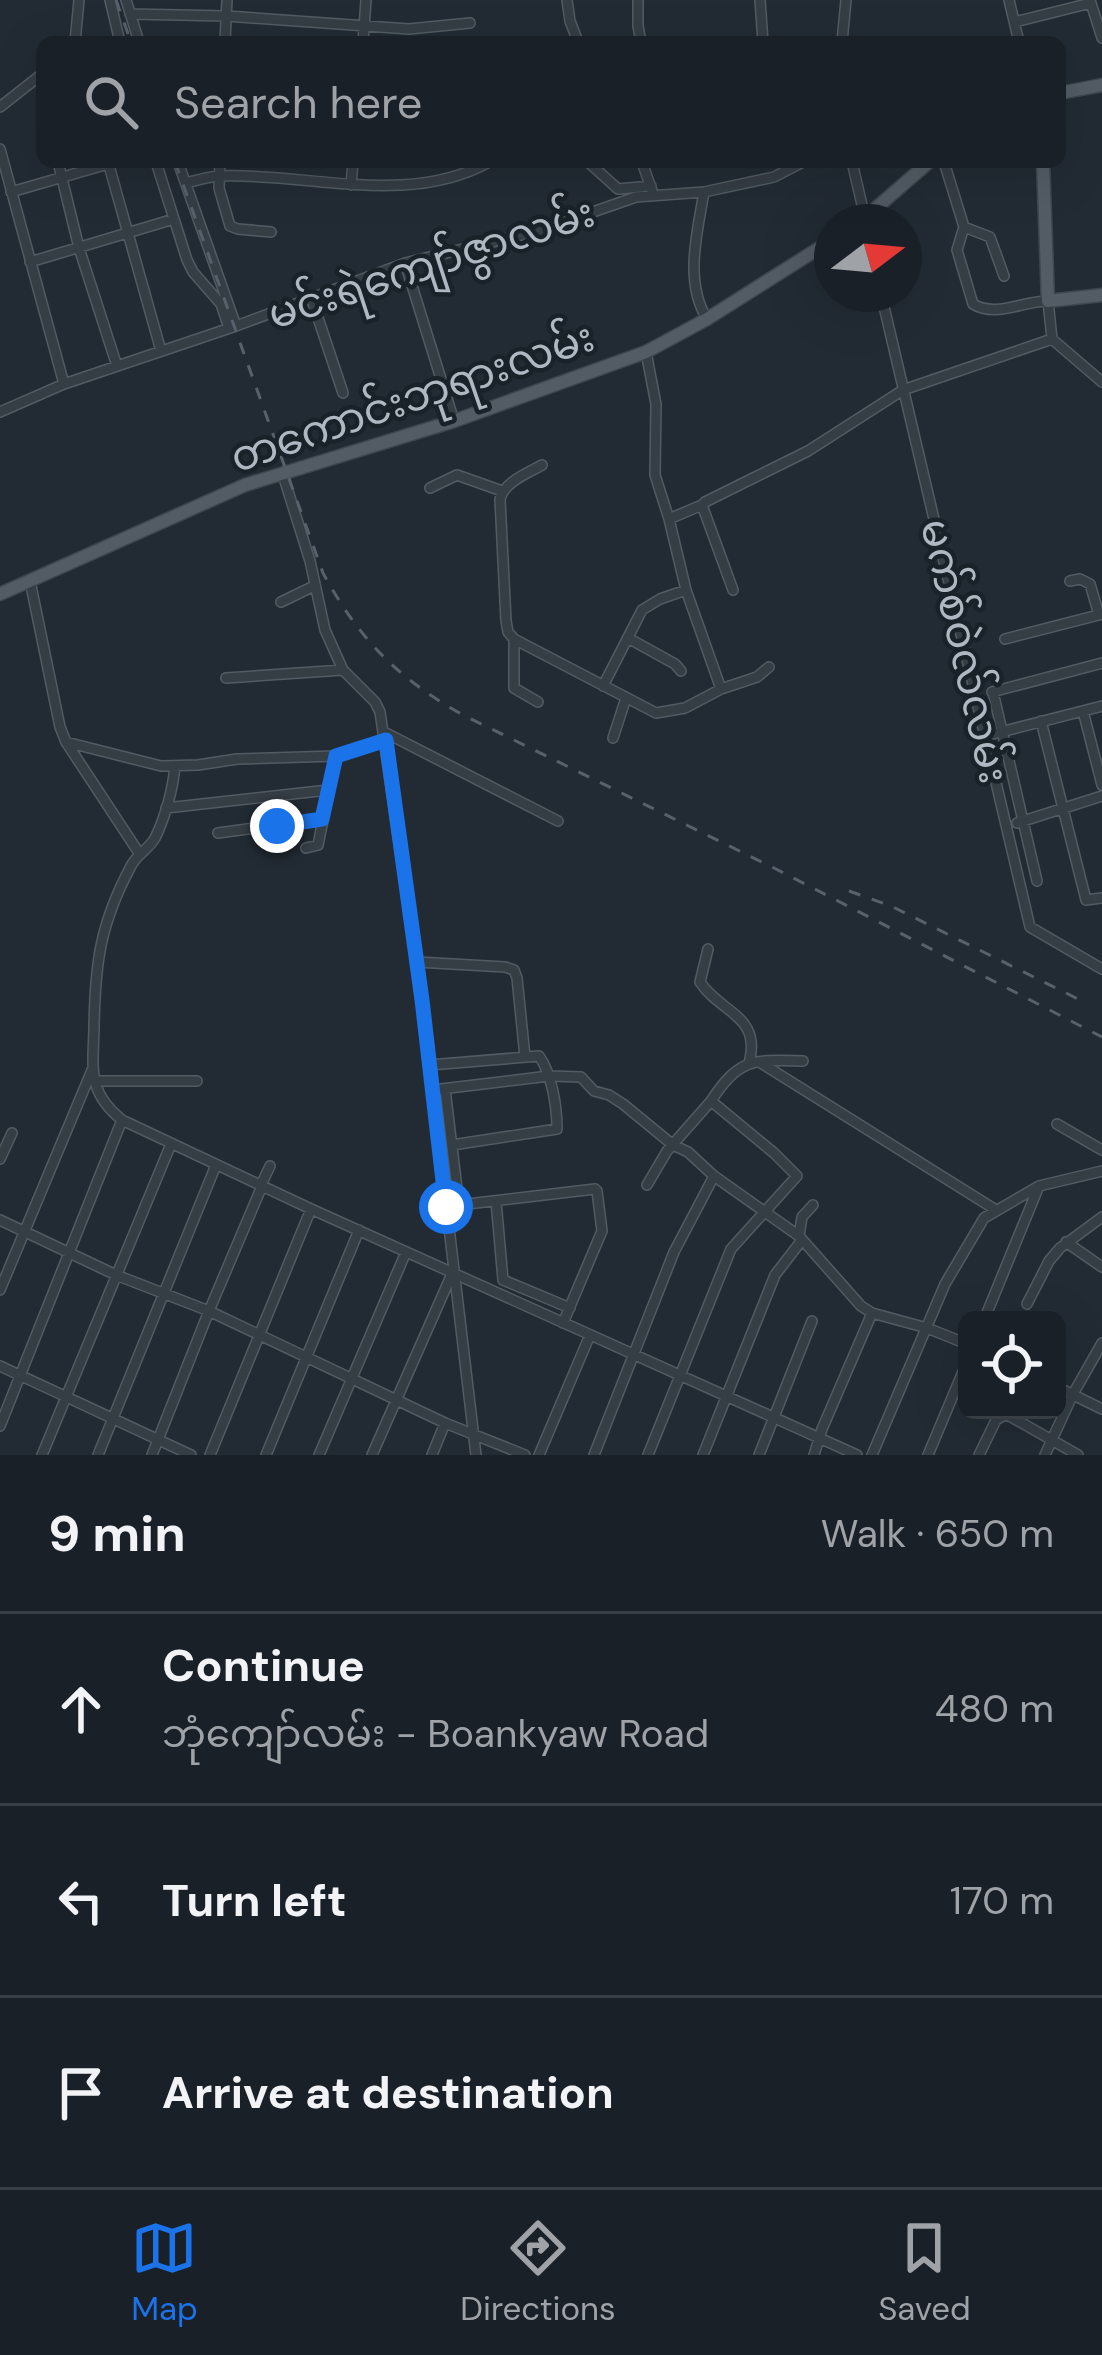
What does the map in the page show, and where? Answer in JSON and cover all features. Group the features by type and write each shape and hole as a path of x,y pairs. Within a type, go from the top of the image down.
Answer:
{"main road":[{"path":"1066,92 1102,85"},
{"path":"883,204 922,168"},
{"path":"1043,168 1048,301 1102,295"},
{"name":"တကောင်းဘုရားလမ်း","path":"0,593 245,485 454,421 646,352 814,251"}],"street":[{"path":"76,36 79,0"},
{"path":"110,0 119,36"},
{"path":"126,0 137,36"},
{"path":"225,36 227,0"},
{"path":"363,36 366,0"},
{"path":"567,0 576,36"},
{"path":"638,0 640,36"},
{"path":"760,0 763,36"},
{"path":"843,36 846,0"},
{"path":"1009,0 1018,36"},
{"path":"1015,22 1091,2 1102,38"},
{"path":"130,14 409,29 470,23"},
{"path":"0,107 36,79"},
{"path":"0,149 64,384"},
{"path":"59,168 117,366"},
{"path":"11,192 94,168"},
{"path":"112,168 160,351"},
{"path":"158,168 187,260 221,304 232,327"},
{"path":"180,168 232,327"},
{"path":"220,168 219,188 230,226 271,232"},
{"path":"351,185 352,168"},
{"path":"464,168 467,174"},
{"path":"186,183 220,175 351,185 428,182 478,168"},
{"path":"594,168 618,190 652,190 644,168"},
{"path":"773,168 774,177"},
{"name":"မင်းရဲကျော်ဇွာလမ်း","path":"0,412 64,384 405,263 538,231 652,190 704,192 774,177 791,168"},
{"path":"853,168 861,204"},
{"path":"946,168 964,227 957,250 973,304 991,311 1048,301 1052,339 1099,379 1102,363"},
{"path":"704,192 694,259 695,294 706,319"},
{"path":"30,262 174,219"},
{"path":"964,227 991,237 1004,276"},
{"path":"405,263 454,421"},
{"path":"310,297 343,393"},
{"name":"မက်စ်ဝဲလ်လမ်း","path":"885,312 1030,926 1102,969"},
{"path":"669,519 808,451 902,390 1052,339"},
{"path":"646,352 656,404 655,475 686,590 721,689"},
{"path":"542,465 502,491 506,621 514,639 656,713 685,708 769,667"},
{"path":"283,475 320,617 343,670 380,712 430,1065 452,1145 459,1205"},
{"path":"430,488 457,475 502,491"},
{"path":"702,505 733,590"},
{"path":"1070,581 1102,578"},
{"path":"31,581 52,696 66,742 139,853"},
{"path":"1005,639 1100,615 1088,581"},
{"path":"280,602 314,586"},
{"path":"603,686 648,604 686,590"},
{"path":"628,638 681,671"},
{"path":"514,639 514,688 538,702"},
{"path":"976,698 1102,663"},
{"path":"226,678 343,670"},
{"path":"993,692 1037,881"},
{"path":"613,738 626,698"},
{"path":"985,736 1102,706"},
{"path":"1083,711 1097,748 1102,785"},
{"path":"1041,722 1086,899 1102,898"},
{"path":"66,742 154,766 175,766 336,756 385,736 558,821"},
{"path":"306,848 318,845 336,756"},
{"path":"175,766 154,840 139,853 99,945 94,1076 103,1105 122,1120 310,1209 857,1455"},
{"path":"166,808 328,790"},
{"path":"1006,826 1102,796"},
{"path":"218,832 322,819"},
{"path":"708,949 700,982 744,1021 753,1062"},
{"path":"417,962 514,970 525,1057"},
{"path":"430,1065 542,1057 549,1076 557,1130 452,1145"},
{"path":"647,1185 667,1151 722,1083 753,1062 803,1061"},
{"path":"753,1062 996,1210"},
{"path":"94,1076 197,1081"},
{"path":"0,1290 94,1076"},
{"path":"439,1090 549,1076 581,1077 594,1091 622,1104 801,1238 861,1306 958,1340"},
{"path":"439,1090 446,1207 476,1455"},
{"path":"649,1455 731,1249 796,1178 796,1172 710,1101"},
{"path":"0,1426 122,1120"},
{"path":"1057,1124 1102,1150"},
{"path":"0,1160 12,1133"},
{"path":"42,1455 171,1144"},
{"path":"98,1455 162,1293 221,1167 232,1155"},
{"path":"152,1455 270,1166"},
{"path":"872,1455 946,1284 984,1218 1039,1186 1102,1171"},
{"path":"594,1455 674,1252 714,1176"},
{"path":"988,1311 1039,1186"},
{"path":"446,1207 596,1190 602,1231 563,1323"},
{"path":"496,1201 503,1280 498,1292"},
{"path":"703,1455 775,1275 801,1238 802,1217 813,1205"},
{"path":"210,1455 310,1209"},
{"path":"1027,1304 1049,1261 1066,1242 1102,1217"},
{"path":"0,1220 525,1455"},
{"path":"266,1455 359,1230"},
{"path":"1066,1242 1102,1267"},
{"path":"319,1455 406,1252"},
{"path":"372,1455 453,1271"},
{"path":"503,1280 570,1308"},
{"path":"814,1455 872,1313"},
{"path":"759,1455 812,1322"},
{"path":"539,1455 590,1335"},
{"path":"1045,1455 1102,1343"},
{"path":"0,1366 191,1455"},
{"path":"928,1455 958,1383"},
{"path":"1066,1391 1102,1409"},
{"path":"979,1455 996,1420 1006,1414 1078,1455"},
{"path":"432,1455 445,1423"}],"railway":[{"path":"116,0 129,36"},
{"path":"177,168 323,573 351,618 399,671 463,715 1102,1037"},
{"path":"849,891 891,906 1086,1003"}],"route":[{"path":"277,826 322,819 336,756 386,740 446,1207"}]}
